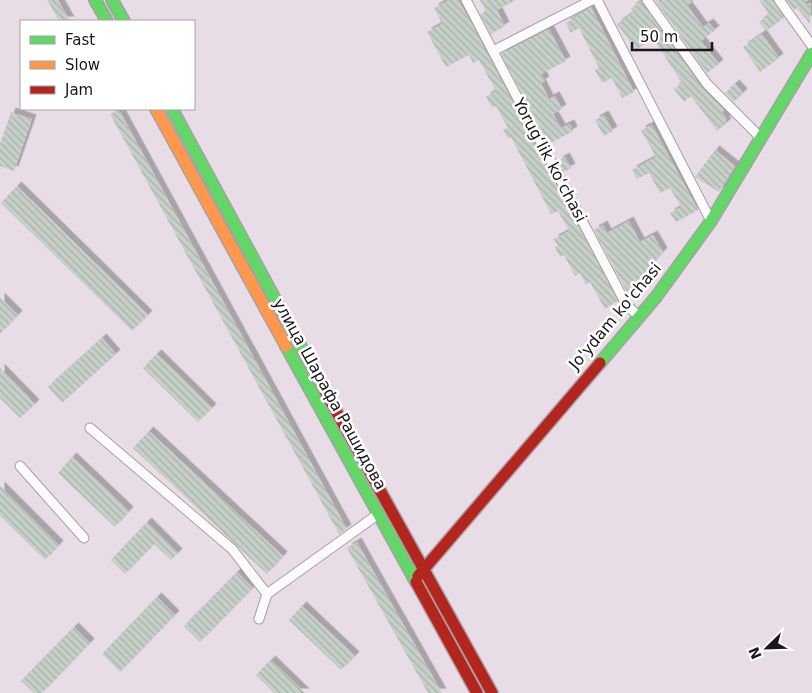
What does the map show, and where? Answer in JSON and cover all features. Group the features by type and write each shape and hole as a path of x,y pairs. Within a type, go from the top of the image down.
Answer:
{"main road":[{"path":"95,0 106,20"},
{"path":"112,0 123,20"},
{"name":"Jo'ydam ko'chasi","path":"419,575 656,296 711,221 812,53"},
{"name":"улица Шарафа Рашидова","path":"157,110 377,515 419,575 477,693"},
{"path":"173,110 228,210 419,575 492,693"},
{"path":"216,218 228,210"}],"street":[{"name":"Yorugʻlik koʻchasi","path":"466,0 626,304 638,316"},
{"path":"493,51 592,0"},
{"path":"597,0 711,221"},
{"path":"647,0 707,84 761,138"},
{"path":"779,0 812,46"},
{"path":"90,428 232,550 266,594"},
{"path":"20,466 84,538"},
{"path":"259,619 266,594 377,515"}],"building":[{"path":"47,0 58,0 69,20 58,20"},
{"path":"449,0 458,0 469,19 618,301 605,309 590,282 586,285 580,273 575,276 564,255 560,257 555,247 558,246 554,239 569,231 558,211 551,214 511,137 508,139 503,130 508,128 496,106 492,108 486,97 496,91 479,60 473,63 469,55 446,67 427,32 442,24 434,8"},
{"path":"480,0 516,0 497,10 505,26 491,34 480,14 486,11"},
{"path":"655,0 695,0 687,5 703,27 709,23 715,30 701,41 719,64 707,73"},
{"path":"759,0 773,0 784,18 766,31 759,22 769,14"},
{"path":"787,0 808,0 804,3 811,4 810,24 797,8 794,10"},
{"path":"641,1 702,88 724,110 722,112 727,119 725,121 727,123 717,131 691,96 684,102 674,89 682,83 653,38 636,50 617,24 634,12 631,8"},
{"path":"591,7 634,92 622,98 612,78 602,83 595,70 599,68 579,28 571,33 566,23"},
{"path":"549,29 566,61 541,74 545,81 541,83 549,99 555,96 562,109 553,114 561,128 570,124 573,131 549,144 501,54"},
{"path":"762,34 779,58 760,72 743,47"},
{"path":"735,84 743,93 734,102 725,93"},
{"path":"119,110 347,529 339,534 110,114"},
{"path":"11,112 32,119 14,171 0,166 0,144"},
{"path":"604,115 613,131 604,136 595,120"},
{"path":"652,125 698,210 676,222 670,213 681,207 670,188 660,193 649,173 637,179 632,170 656,157 641,130"},
{"path":"715,150 735,166 719,192 695,177"},
{"path":"565,157 571,168 563,172 558,161"},
{"path":"17,186 148,315 132,331 1,203"},
{"path":"629,221 640,242 653,235 663,252 627,292 594,230 603,225 607,233"},
{"path":"0,297 18,315 0,334"},
{"path":"102,338 116,354 62,403 48,387"},
{"path":"157,354 212,408 198,422 143,368"},
{"path":"0,368 35,404 20,418 0,398"},
{"path":"149,431 283,556 267,574 133,448"},
{"path":"72,457 129,511 115,527 58,473"},
{"path":"0,486 59,545 45,560 0,516"},
{"path":"147,522 178,553 171,560 154,544 125,574 111,560"},
{"path":"357,542 442,693 428,693 347,548"},
{"path":"237,572 253,588 200,642 184,626"},
{"path":"157,597 175,615 120,672 102,654"},
{"path":"302,606 355,656 341,670 289,620"},
{"path":"74,627 90,643 42,693 34,693 21,681"},
{"path":"271,660 305,693 274,693 256,675"}],"traffic: fast":[{"path":"95,0 106,20"},
{"path":"112,0 123,20"},
{"path":"600,363 656,297 711,221 812,53"},
{"path":"173,110 325,391"},
{"path":"286,346 416,582"}],"traffic: slow":[{"path":"157,110 286,346"}],"traffic: jam":[{"path":"418,576 600,363"},
{"path":"325,391 492,693"},
{"path":"416,582 477,693"}]}
